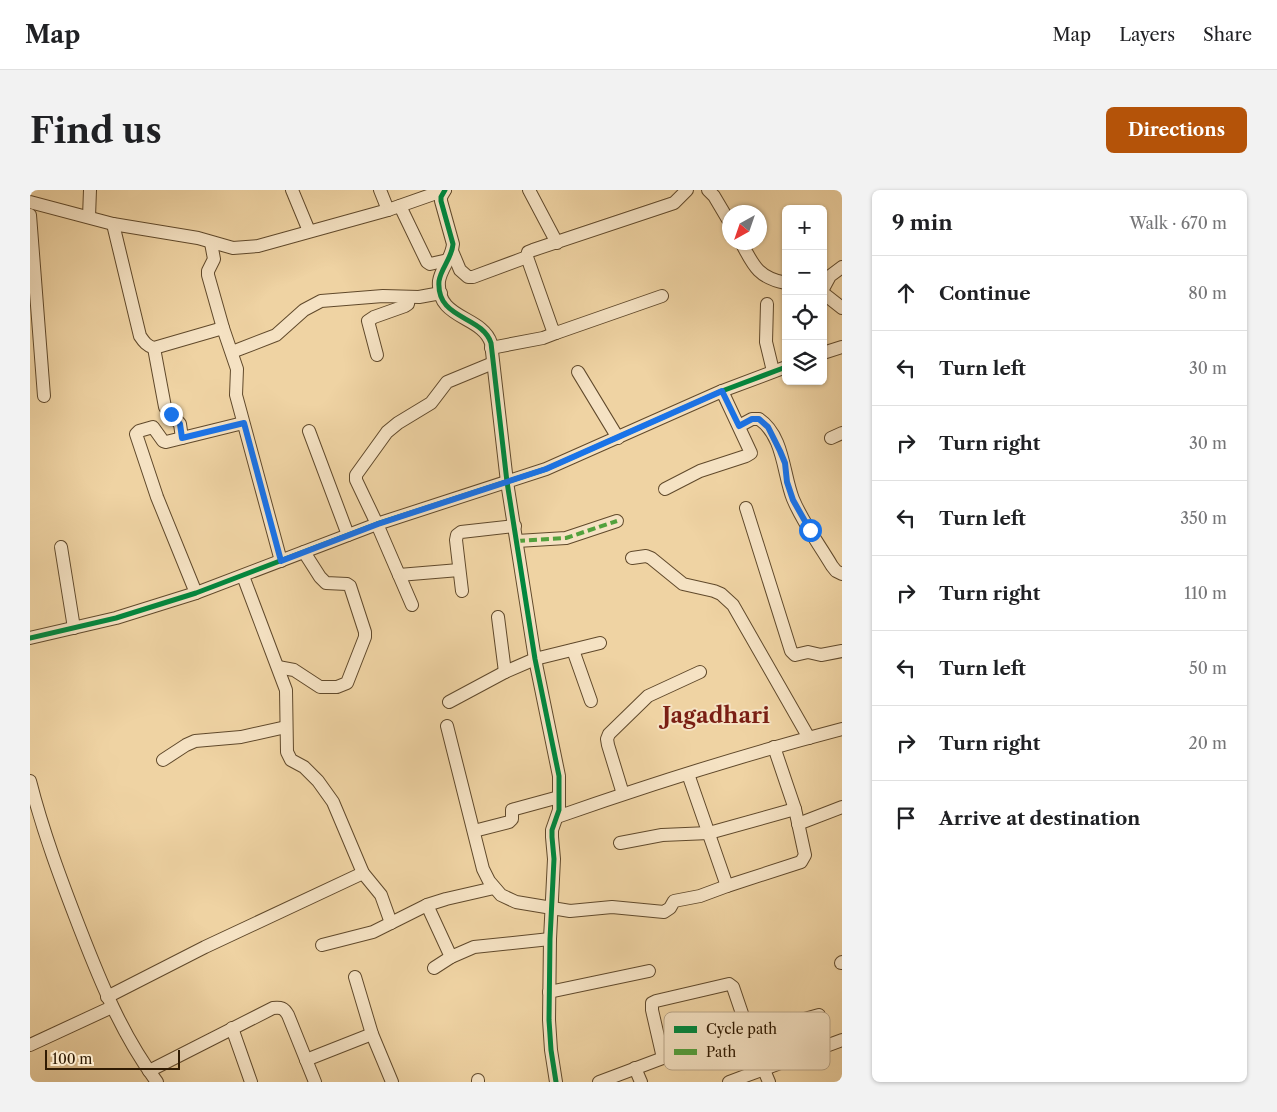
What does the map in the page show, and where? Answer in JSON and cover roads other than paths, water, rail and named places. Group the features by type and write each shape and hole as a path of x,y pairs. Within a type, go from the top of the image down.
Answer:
{"street":[{"path":"89,217 90,190"},
{"path":"292,190 310,231"},
{"path":"380,190 394,208 427,262 430,264 450,256"},
{"path":"30,202 114,224 198,238 233,248 243,248 258,246 394,208 445,190"},
{"path":"445,190 441,201 452,236 450,256 439,281 441,293 453,313 478,327 488,336 491,348 507,482 536,659 558,765 560,797 557,817 552,830 554,860 549,992 550,1035 556,1082"},
{"path":"529,190 557,243"},
{"path":"556,333 552,328 527,257 528,252 674,203 687,190"},
{"path":"708,190 722,210"},
{"path":"30,214 44,396"},
{"path":"114,224 140,336 144,342 154,348 223,328"},
{"path":"211,243 214,259 208,275 237,369 236,395 281,561"},
{"path":"746,250 760,272 775,281 782,282"},
{"path":"450,256 460,270 468,277 473,277 527,257"},
{"path":"827,282 830,276 842,267"},
{"path":"232,352 276,335 304,310 321,301 383,296 420,297 441,293"},
{"path":"824,295 842,308"},
{"path":"491,348 543,338 662,296"},
{"path":"377,355 368,321 405,306 408,304 409,297"},
{"path":"767,304 766,342 773,371"},
{"path":"827,352 842,347"},
{"path":"154,348 165,407 180,424 182,438"},
{"path":"412,606 378,524 356,480 356,475 392,428 432,403 447,382 493,363"},
{"path":"30,638 116,618 196,593 378,524 546,469 722,391 782,368"},
{"path":"578,372 618,438"},
{"path":"665,489 700,471 750,455 750,448 722,391"},
{"path":"739,426 752,419 759,419 768,427 783,457 787,482 799,511 832,566 842,574"},
{"path":"196,593 157,497 136,436 139,431 153,426 163,441 166,442 244,423"},
{"path":"309,431 348,535"},
{"path":"746,508 791,651 795,655 808,652 821,656 842,651"},
{"path":"517,541 566,538 616,521"},
{"path":"462,591 457,535 461,532 515,526"},
{"path":"61,547 74,628"},
{"path":"278,667 294,670 320,687 343,686 350,680 365,637 365,625 350,586 347,584 326,583 304,552"},
{"path":"632,558 646,556 651,558 683,584 714,591 733,605 809,738"},
{"path":"399,575 459,570"},
{"path":"243,576 286,690 288,756 309,772 332,802 363,873 382,895 391,923"},
{"path":"498,617 505,672"},
{"path":"449,702 505,672 536,659 600,644"},
{"path":"573,650 591,701"},
{"path":"623,794 608,745 607,739 609,734 648,696 700,672"},
{"path":"447,726 483,869 494,888 501,895 516,902 579,911 612,907 660,913 667,911 674,901 700,896 802,862 805,855 795,810 774,747"},
{"path":"163,760 186,745 196,741 241,737 286,727"},
{"path":"557,817 623,794 774,747 842,730"},
{"path":"688,774 727,886"},
{"path":"30,781 46,839 109,1002 124,1031 157,1082"},
{"path":"474,831 509,822 512,819 512,810 515,808 560,797"},
{"path":"798,824 842,806"},
{"path":"620,843 662,835 708,834 795,810"},
{"path":"30,1045 205,947 363,873"},
{"path":"322,945 363,935 427,905 494,888"},
{"path":"427,905 451,957"},
{"path":"434,968 451,957 474,947 550,939"},
{"path":"549,992 649,970"},
{"path":"355,978 372,1034 392,1082"},
{"path":"599,1082 663,1058 652,1010 652,1003 656,1001 729,984 733,987 741,1012"},
{"path":"149,1071 232,1028 273,1008 280,1007 288,1015 315,1082"},
{"path":"232,1028 251,1082"},
{"path":"306,1060 372,1034"},
{"path":"830,1045 842,1040"},
{"path":"635,1068 641,1082"},
{"path":"729,1082 764,1070 769,1082"}],"district":[{"name":"Jagadhari","path":"716,715"}]}
